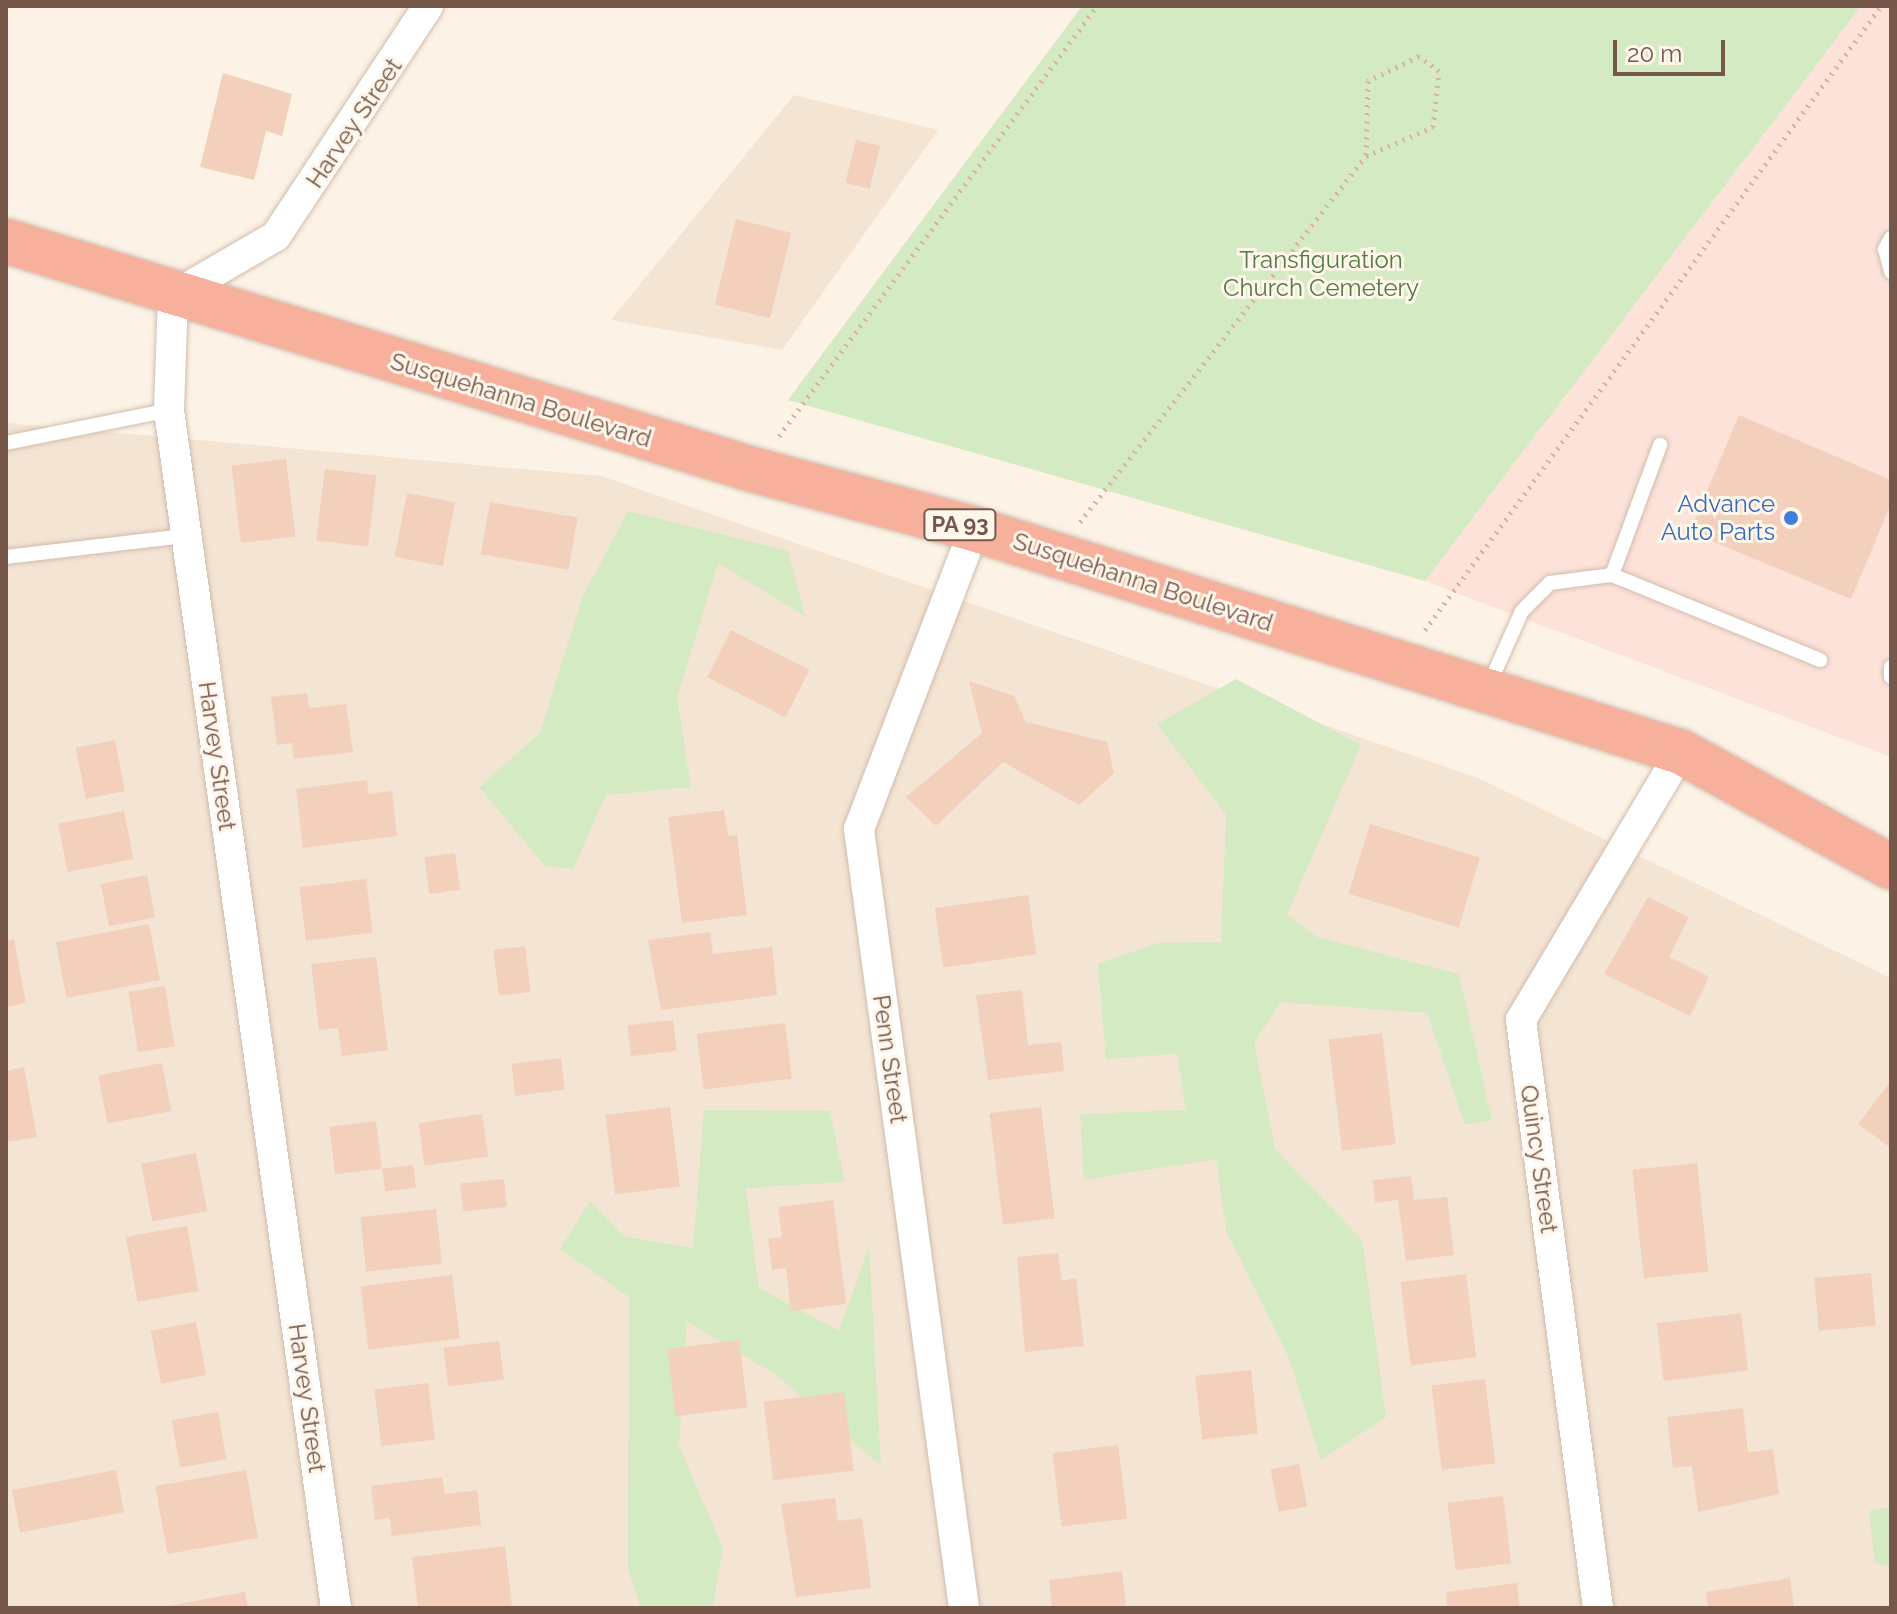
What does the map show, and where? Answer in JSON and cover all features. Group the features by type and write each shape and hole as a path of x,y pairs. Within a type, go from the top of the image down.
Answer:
{"highway":[{"name":"Susquehanna Boulevard","path":"18,253 173,296 754,470 974,529 1681,752 1886,860"}],"street":[{"name":"Harvey Street","path":"336,1608 169,410 173,296 276,236 428,6"},
{"name":"Penn Street","path":"964,1608 859,829 974,529"},
{"name":"Quincy Street","path":"1598,1608 1521,1020 1681,752"}],"lane":[{"path":"1891,238 1885,249 1891,272"},
{"path":"6,443 169,410"},
{"path":"1612,575 1660,445"},
{"path":"6,557 186,536"},
{"path":"1486,691 1522,611 1550,583 1612,575 1820,660"},
{"path":"1891,667 1891,677"}],"path":[{"path":"754,470 1097,6"},
{"path":"1401,663 1881,6"},
{"path":"1054,554 1366,156 1433,127 1439,71 1419,56 1368,81 1366,156"}],"shaded area":[{"path":"1861,6 1891,6 1891,757 1425,581"},
{"path":"794,95 938,130 782,350 611,320"},
{"path":"6,423 601,476 1478,778 1891,978 1891,1608 6,1608"}],"green space":[{"name":"Transfiguration Church Cemetery","path":"1082,6 1861,6 1425,581 788,400"},
{"path":"628,511 788,551 805,616 718,563 677,698 691,787 606,795 573,869 545,866 479,787 540,733 582,598"},
{"path":"1236,679 1361,745 1287,914 1317,937 1459,974 1492,1120 1465,1125 1427,1013 1281,1002 1254,1043 1275,1149 1362,1240 1386,1417 1321,1460 1289,1358 1226,1231 1216,1159 1084,1180 1080,1114 1186,1110 1177,1054 1106,1059 1098,964 1157,943 1221,942 1226,815 1157,724"},
{"path":"704,1110 830,1111 845,1182 746,1188 759,1288 839,1331 869,1246 881,1466 775,1374 687,1322 679,1446 723,1548 713,1608 641,1608 628,1569 629,1297 560,1249 590,1201 623,1236 693,1248"},
{"path":"1891,1507 1891,1567 1875,1563 1869,1511"}],"building":[{"path":"223,73 292,94 282,136 266,131 254,180 200,167"},
{"path":"856,140 880,146 870,189 845,183"},
{"path":"736,219 791,233 770,318 715,304"},
{"name":"Advance Auto Parts","path":"1739,415 1891,480 1891,504 1851,599 1690,532"},
{"path":"286,459 296,536 241,543 231,466"},
{"path":"325,469 377,475 368,547 316,540"},
{"path":"407,493 455,502 443,566 395,557"},
{"path":"490,502 578,517 568,570 481,554"},
{"path":"731,630 809,670 785,717 707,677"},
{"path":"969,681 1014,696 1026,722 1107,742 1114,773 1079,805 1003,762 936,826 906,797 982,733"},
{"path":"307,693 309,708 346,704 353,752 294,759 292,743 277,745 271,697"},
{"path":"115,740 125,791 86,799 76,748"},
{"path":"367,780 368,794 392,791 397,836 303,848 296,789"},
{"path":"724,810 728,836 737,835 747,915 682,923 668,817"},
{"path":"124,811 133,859 68,872 58,824"},
{"path":"1370,824 1480,858 1459,927 1349,894"},
{"path":"455,853 460,890 429,894 424,857"},
{"path":"147,875 155,917 109,926 101,884"},
{"path":"366,879 373,933 306,941 299,887"},
{"path":"1028,895 1036,954 943,967 935,908"},
{"path":"1648,897 1689,917 1669,957 1709,977 1690,1016 1604,974"},
{"path":"149,924 160,980 67,998 56,942"},
{"path":"710,932 713,954 772,947 777,995 661,1010 648,940"},
{"path":"14,939 26,1003 6,1007 6,941"},
{"path":"525,946 531,992 499,996 493,950"},
{"path":"376,957 388,1050 342,1056 338,1028 319,1030 311,964"},
{"path":"165,986 175,1046 138,1052 128,992"},
{"path":"1022,990 1028,1045 1061,1042 1064,1071 988,1080 976,995"},
{"path":"673,1020 677,1051 631,1056 627,1026"},
{"path":"785,1023 792,1079 703,1089 697,1034"},
{"path":"1382,1033 1396,1144 1342,1151 1328,1040"},
{"path":"561,1058 565,1090 515,1096 511,1064"},
{"path":"162,1063 171,1111 108,1124 98,1075"},
{"path":"24,1067 37,1137 6,1142 6,1071"},
{"path":"1891,1081 1891,1148 1858,1124"},
{"path":"670,1107 680,1186 615,1194 605,1115"},
{"path":"1041,1107 1055,1218 1003,1225 989,1113"},
{"path":"482,1114 488,1157 425,1165 419,1123"},
{"path":"376,1121 382,1169 335,1174 329,1127"},
{"path":"196,1153 207,1211 152,1222 141,1164"},
{"path":"1697,1163 1708,1271 1644,1278 1632,1170"},
{"path":"413,1165 416,1188 385,1192 382,1169"},
{"path":"1411,1176 1414,1200 1447,1197 1454,1255 1406,1261 1398,1200 1375,1203 1373,1180"},
{"path":"504,1179 507,1207 463,1211 460,1184"},
{"path":"833,1200 846,1304 791,1311 786,1268 772,1270 768,1239 782,1237 778,1207"},
{"path":"436,1209 442,1264 366,1272 360,1217"},
{"path":"187,1226 198,1291 137,1302 126,1237"},
{"path":"1058,1253 1062,1281 1076,1278 1084,1346 1025,1352 1017,1257"},
{"path":"1871,1273 1876,1326 1819,1331 1814,1278"},
{"path":"1466,1274 1476,1357 1411,1365 1400,1282"},
{"path":"452,1275 460,1339 368,1350 361,1286"},
{"path":"1741,1313 1748,1371 1664,1381 1657,1323"},
{"path":"196,1322 206,1375 161,1384 151,1331"},
{"path":"739,1340 747,1407 676,1416 668,1349"},
{"path":"499,1341 504,1380 448,1387 443,1348"},
{"path":"1251,1370 1258,1434 1202,1440 1195,1376"},
{"path":"1485,1379 1495,1463 1442,1470 1431,1386"},
{"path":"428,1383 435,1440 381,1446 374,1390"},
{"path":"844,1392 854,1470 773,1480 764,1402"},
{"path":"1743,1408 1748,1452 1773,1449 1779,1494 1698,1512 1692,1466 1673,1468 1667,1417"},
{"path":"218,1412 226,1459 180,1467 172,1420"},
{"path":"1118,1445 1127,1518 1062,1526 1052,1453"},
{"path":"1299,1464 1307,1506 1279,1512 1271,1470"},
{"path":"116,1470 124,1512 20,1532 12,1490"},
{"path":"246,1470 258,1538 167,1554 155,1486"},
{"path":"442,1477 445,1494 477,1490 481,1525 392,1536 390,1518 375,1520 371,1486"},
{"path":"1503,1496 1511,1563 1456,1570 1447,1503"},
{"path":"835,1498 838,1521 862,1518 871,1588 796,1597 781,1504"},
{"path":"505,1546 512,1607 418,1608 412,1557"},
{"path":"1122,1571 1126,1608 1052,1608 1049,1580"},
{"path":"1790,1578 1794,1608 1708,1608 1706,1592"},
{"path":"1517,1583 1520,1608 1447,1608 1446,1592"},
{"path":"245,1592 248,1608 167,1608 167,1606"}],"place":[{"name":"Advance Auto Parts","path":"1791,518"}]}
